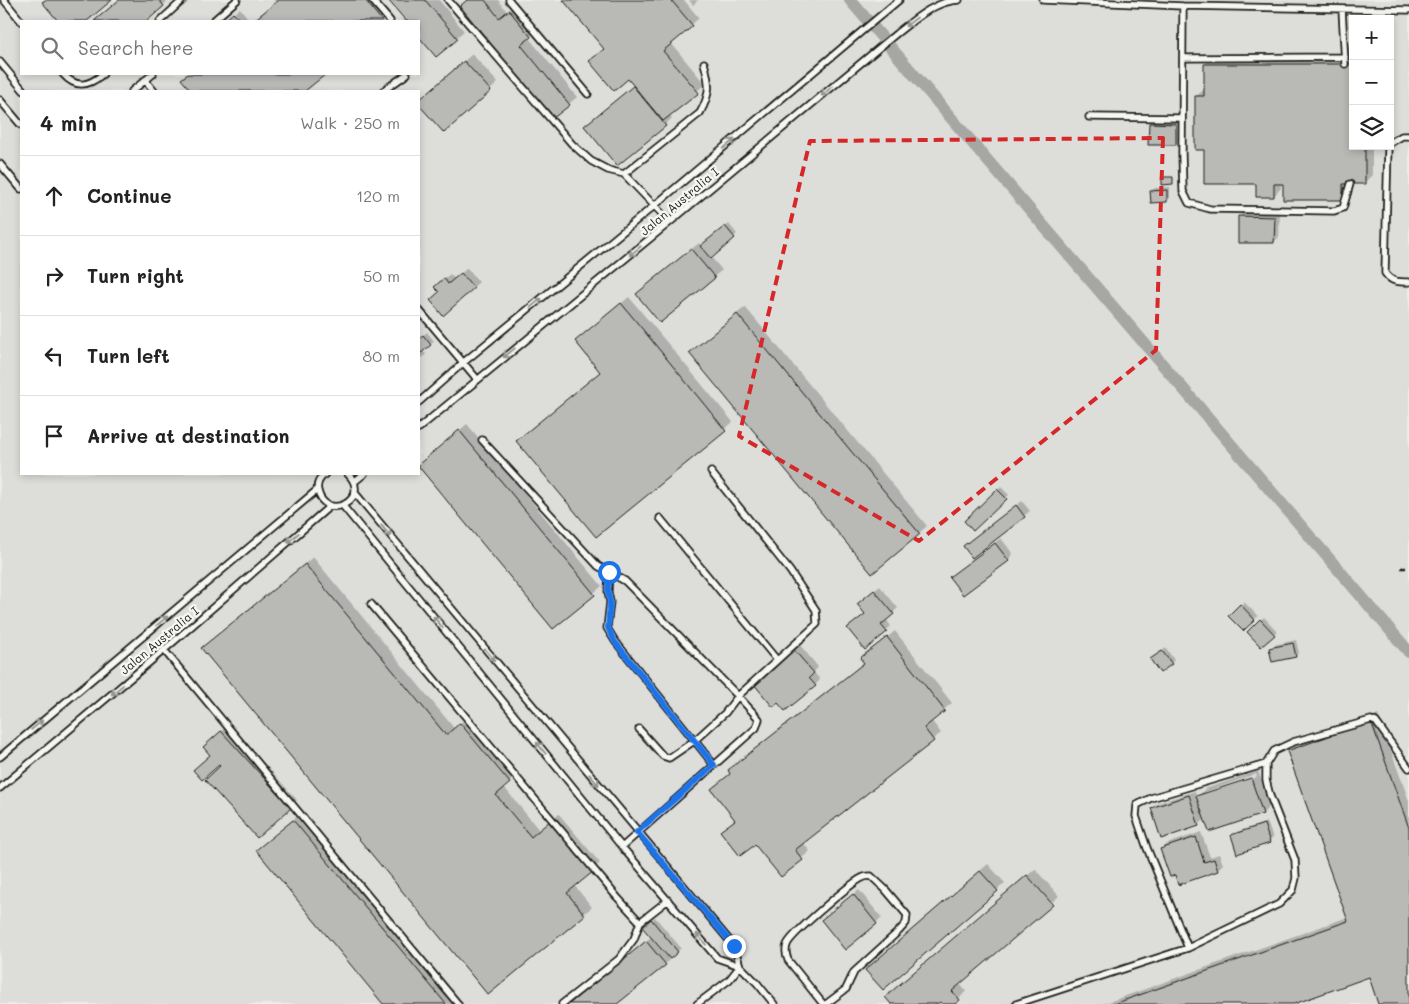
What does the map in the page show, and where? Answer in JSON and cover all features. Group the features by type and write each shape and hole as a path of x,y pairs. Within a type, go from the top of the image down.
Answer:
{"lane":[{"path":"4,0 20,21"},
{"path":"161,20 183,0"},
{"path":"214,20 237,0"},
{"path":"372,0 389,20"},
{"path":"448,0 572,144 591,161 608,170 624,174 670,222"},
{"path":"509,0 588,94"},
{"name":"Jalan Australia I","path":"420,401 464,362 900,0"},
{"name":"Jalan Australia I","path":"420,427 897,33 927,10 952,0 958,0"},
{"path":"1043,0 1141,2 1183,6 1409,10"},
{"path":"1183,6 1182,118 1184,191 1189,203 1210,209 1334,211 1343,208 1350,184"},
{"path":"1342,9 1345,64"},
{"path":"1183,58 1345,57"},
{"path":"0,62 23,90"},
{"path":"624,174 700,113 708,99 710,83 704,63"},
{"path":"64,75 68,80 82,85 95,81 102,75"},
{"path":"133,90 152,75"},
{"path":"384,90 406,75"},
{"path":"145,80 153,90"},
{"path":"0,100 20,123"},
{"path":"1089,117 1182,118"},
{"path":"1394,141 1402,136 1409,136"},
{"path":"1388,150 1385,272 1390,279 1398,282 1409,282"},
{"path":"0,164 20,188"},
{"path":"420,311 477,379"},
{"path":"482,440 598,566 631,586 759,719 756,728 622,847"},
{"path":"640,729 664,756 669,758 694,741 725,713 738,696 817,624 816,610 790,571 712,472"},
{"path":"321,475 317,490 321,500 330,506 342,506 350,501 355,493"},
{"path":"349,475 354,482 355,493 734,946 740,966"},
{"path":"354,482 363,475"},
{"name":"Jalan Australia I","path":"0,757 317,490"},
{"name":"Jalan Australia I","path":"0,788 164,650 330,506"},
{"path":"342,506 622,847 717,958 740,966 774,1004"},
{"path":"660,518 777,660"},
{"path":"609,572 608,592 610,602 608,628 615,642 714,765"},
{"path":"371,604 640,922"},
{"path":"164,650 458,1004"},
{"path":"1016,1004 1188,948 1280,904 1293,890 1296,878 1295,860 1270,796 1266,780 1266,764 1274,751 1293,742 1371,720 1376,722 1409,768"},
{"path":"1188,948 1147,848 1136,816 1137,805 1151,798 1266,764"},
{"path":"871,876 908,915 906,923 900,931 854,972 846,990 824,1004 788,960 786,954 787,943 852,884 862,877 871,876"},
{"path":"562,1004 618,959 634,940 640,922 668,900"},
{"path":"697,1004 729,980 740,966"}],"path":[{"path":"1401,568 1409,568"}],"highlighted area":[{"path":"1163,138 1156,350 919,541 739,436 810,141"}],"shaded area":[{"path":"0,0 1409,0 1409,1004 0,1004"}],"building":[{"path":"45,0 112,0 88,20 57,20 42,2"},
{"path":"119,0 159,0 164,6 148,20 95,20"},
{"path":"279,0 365,0 381,20 254,20"},
{"path":"388,0 425,0 458,39 436,57 420,38 420,20 405,20"},
{"path":"467,0 485,0 499,18 509,10 531,37 521,45 570,105 552,119 460,6"},
{"path":"563,0 671,0 693,26 663,51 699,93 663,121 628,79 614,91 589,61 604,49"},
{"path":"233,13 240,20 225,20"},
{"path":"464,61 491,91 444,133 420,106 420,99"},
{"path":"1204,64 1349,64 1349,150 1365,150 1365,184 1343,184 1343,200 1283,200 1283,184 1274,184 1274,197 1256,197 1256,184 1204,184 1204,150 1195,150 1195,96 1204,96"},
{"path":"187,75 325,75 306,90 190,90 181,79"},
{"path":"633,86 666,126 617,166 584,126"},
{"path":"1149,123 1176,124 1176,145 1148,145"},
{"path":"1162,177 1173,177 1173,184 1162,185"},
{"path":"1167,190 1167,202 1151,203 1150,191"},
{"path":"1238,216 1275,217 1274,243 1238,243"},
{"path":"725,226 735,238 711,259 700,246"},
{"path":"691,249 715,278 660,323 636,294"},
{"path":"461,273 474,288 443,316 430,300 439,292 434,287 444,278 448,284"},
{"path":"621,303 726,431 596,537 516,441 600,372 575,341"},
{"path":"737,314 920,534 872,574 689,353"},
{"path":"423,335 431,345 421,353 420,352 420,337"},
{"path":"459,430 595,595 553,629 420,468 420,463"},
{"path":"997,489 1007,499 973,531 964,521"},
{"path":"1016,505 1025,517 972,558 963,546"},
{"path":"995,543 1009,561 963,595 949,577"},
{"path":"305,564 446,735 460,723 510,783 496,795 531,837 551,820 594,871 567,893 585,915 488,995 201,648"},
{"path":"874,590 894,614 881,625 887,632 865,650 847,628 865,614 857,604"},
{"path":"1240,604 1255,620 1243,631 1228,616"},
{"path":"1260,619 1275,635 1261,647 1247,632"},
{"path":"887,637 945,711 924,728 934,741 795,850 803,860 781,877 755,845 740,856 720,831 735,820 711,789 730,774 728,770 864,663 860,658"},
{"path":"1293,643 1296,657 1272,662 1269,648"},
{"path":"794,650 814,673 809,678 816,686 785,711 778,703 773,707 753,683"},
{"path":"1162,651 1172,664 1160,673 1150,659"},
{"path":"1371,721 1409,828 1409,1004 1378,1004 1369,977 1294,1004 1114,1004 1348,921 1287,751"},
{"path":"221,731 291,808 257,838 205,780 220,766 202,780 193,770 210,755 203,747"},
{"path":"1251,778 1263,814 1209,832 1196,796"},
{"path":"1189,795 1199,826 1161,839 1151,808"},
{"path":"293,820 446,1004 383,1004 256,850"},
{"path":"1264,824 1270,843 1237,854 1231,835"},
{"path":"1196,837 1204,862 1214,859 1218,871 1178,885 1175,875 1170,877 1160,849"},
{"path":"980,871 998,891 883,990 865,970"},
{"path":"1027,875 1053,905 952,991 960,1000 955,1004 942,1004 940,1002 937,1004 891,1004 885,997"},
{"path":"853,894 877,924 845,950 821,920"},
{"path":"651,919 678,952 670,959 642,927"},
{"path":"646,941 666,965 617,1004 569,1004"}],"waterway":[{"path":"850,0 1409,652"}],"route":[{"path":"609,572 608,592 610,610 607,618 608,628 615,642 714,765 637,832 734,946"}]}
